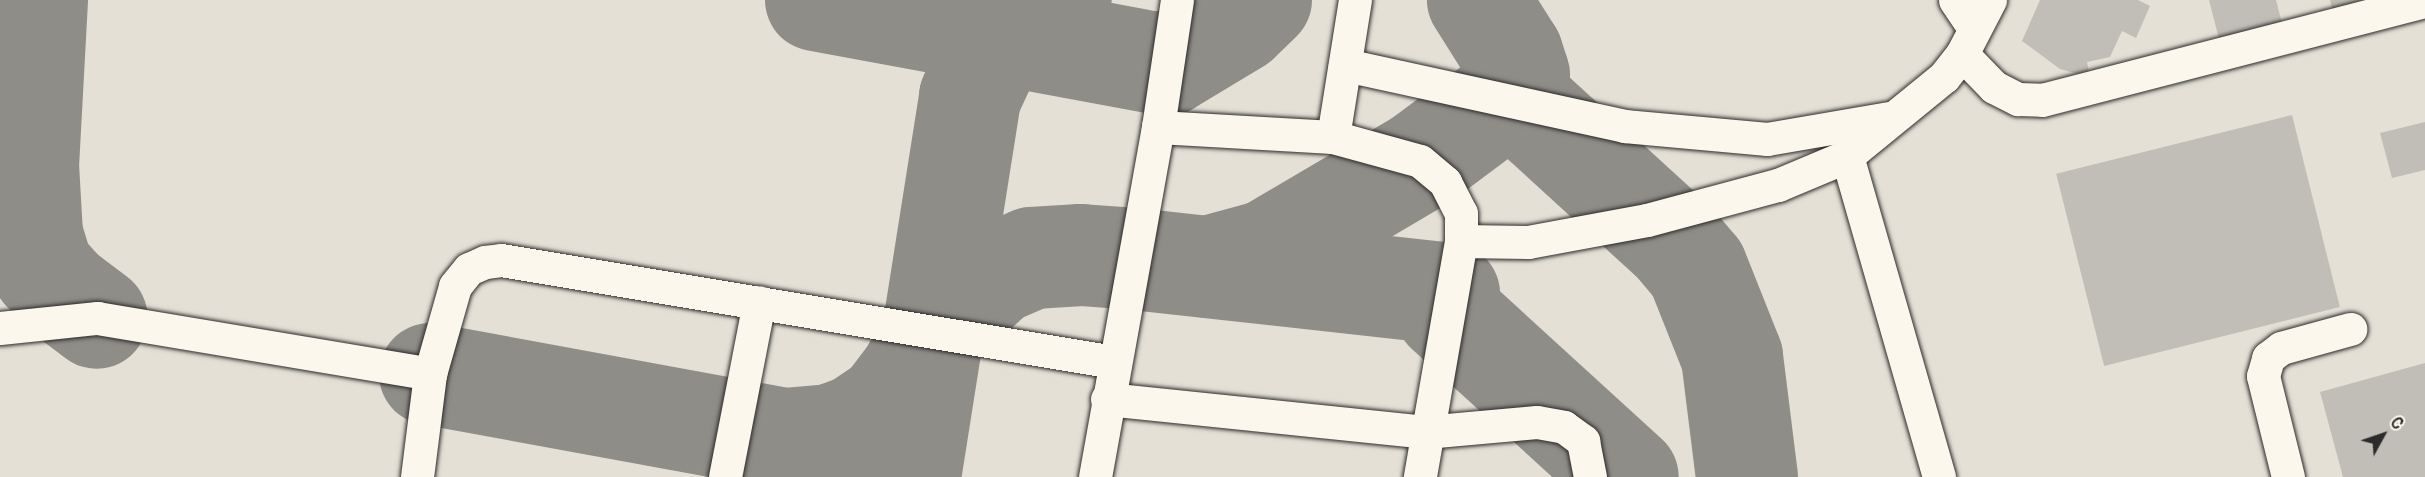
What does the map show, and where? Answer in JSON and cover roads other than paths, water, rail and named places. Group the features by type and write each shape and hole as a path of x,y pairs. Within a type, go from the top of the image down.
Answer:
{"lane":[{"path":"1095,477 1107,399 1158,127 1177,0"},
{"path":"1333,137 1355,0"},
{"path":"1955,0 1968,41 1994,87 2018,99 2042,100 2425,1"},
{"path":"1461,241 1528,242 1647,220 1778,185 1847,156 1928,93 1968,41 1990,0"},
{"path":"1345,65 1635,128 1767,139 1900,115"},
{"path":"1158,127 1333,137 1420,161 1445,182 1461,213 1461,241 1425,432 1420,477"},
{"path":"1847,156 1939,477"},
{"path":"417,477 430,374 455,286 469,270 485,262 501,260 1114,362"},
{"path":"724,477 759,302"},
{"path":"0,328 97,318 430,374"},
{"path":"2288,477 2263,376 2268,358 2281,348 2350,329"},
{"path":"1107,399 1425,432 1537,422 1564,427 1583,441 1590,477"}]}
